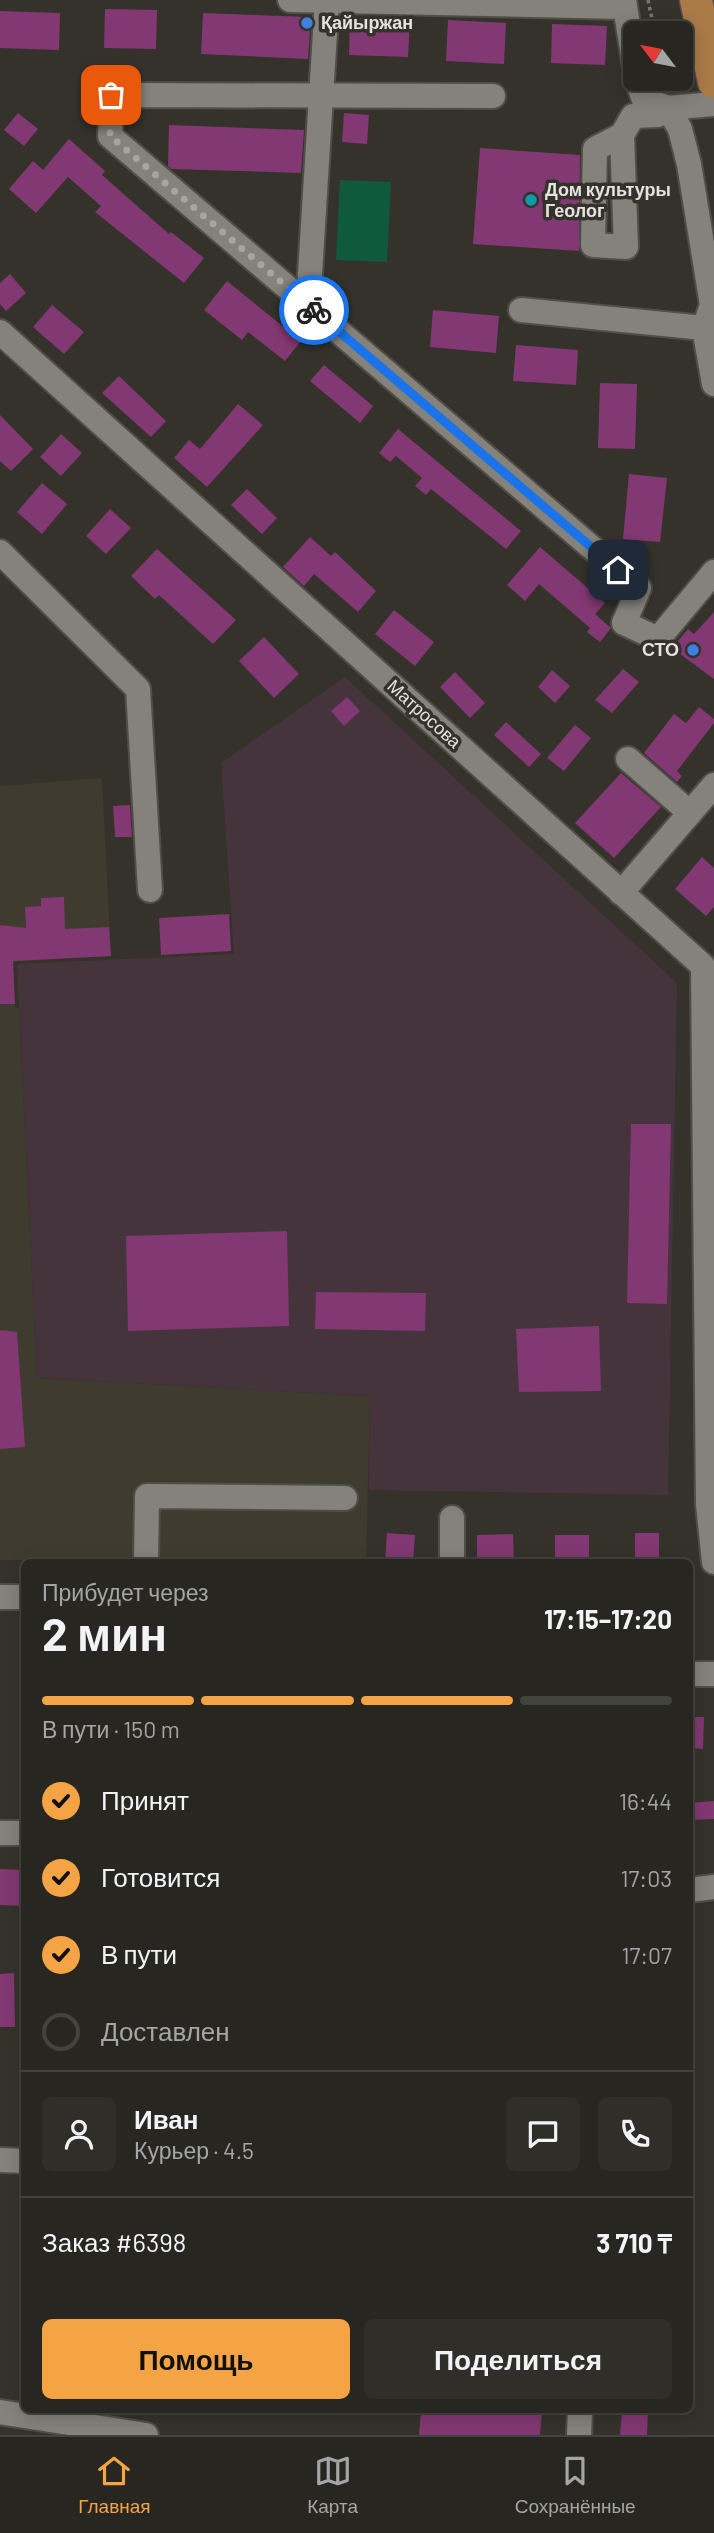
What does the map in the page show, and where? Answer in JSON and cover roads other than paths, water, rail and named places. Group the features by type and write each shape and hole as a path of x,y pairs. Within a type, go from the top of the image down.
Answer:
{"main road":[{"path":"696,0 714,82"}],"street":[{"path":"290,0 632,2 633,21"},
{"path":"309,306 327,1"},
{"path":"641,91 644,100 668,108 714,104"},
{"path":"493,96 111,95 110,136 639,588 624,623 658,639 714,572"},
{"path":"622,135 633,117 658,115 668,108"},
{"path":"668,108 680,129 709,284 712,305 704,328 714,384"},
{"path":"521,310 704,328"},
{"name":"Матросова","path":"0,332 703,966 708,1151 708,1504 714,1562"},
{"path":"0,552 138,689 150,890"},
{"path":"628,759 690,813"},
{"path":"621,892 714,785"},
{"path":"146,1559 146,1496 345,1498"},
{"path":"452,1518 452,1559"},
{"path":"0,1597 21,1597"},
{"path":"693,1674 714,1674"},
{"path":"0,1833 21,1833"},
{"path":"693,1890 714,1887"},
{"path":"0,2160 21,2161"},
{"path":"0,2412 89,2430 117,2420 146,2435"},
{"path":"579,2435 580,2413"}],"place":[{"name":"Қайыржан","path":"307,23"},
{"name":"Дом культуры Геолог","path":"531,200"},
{"name":"СТО","path":"693,650"}]}
